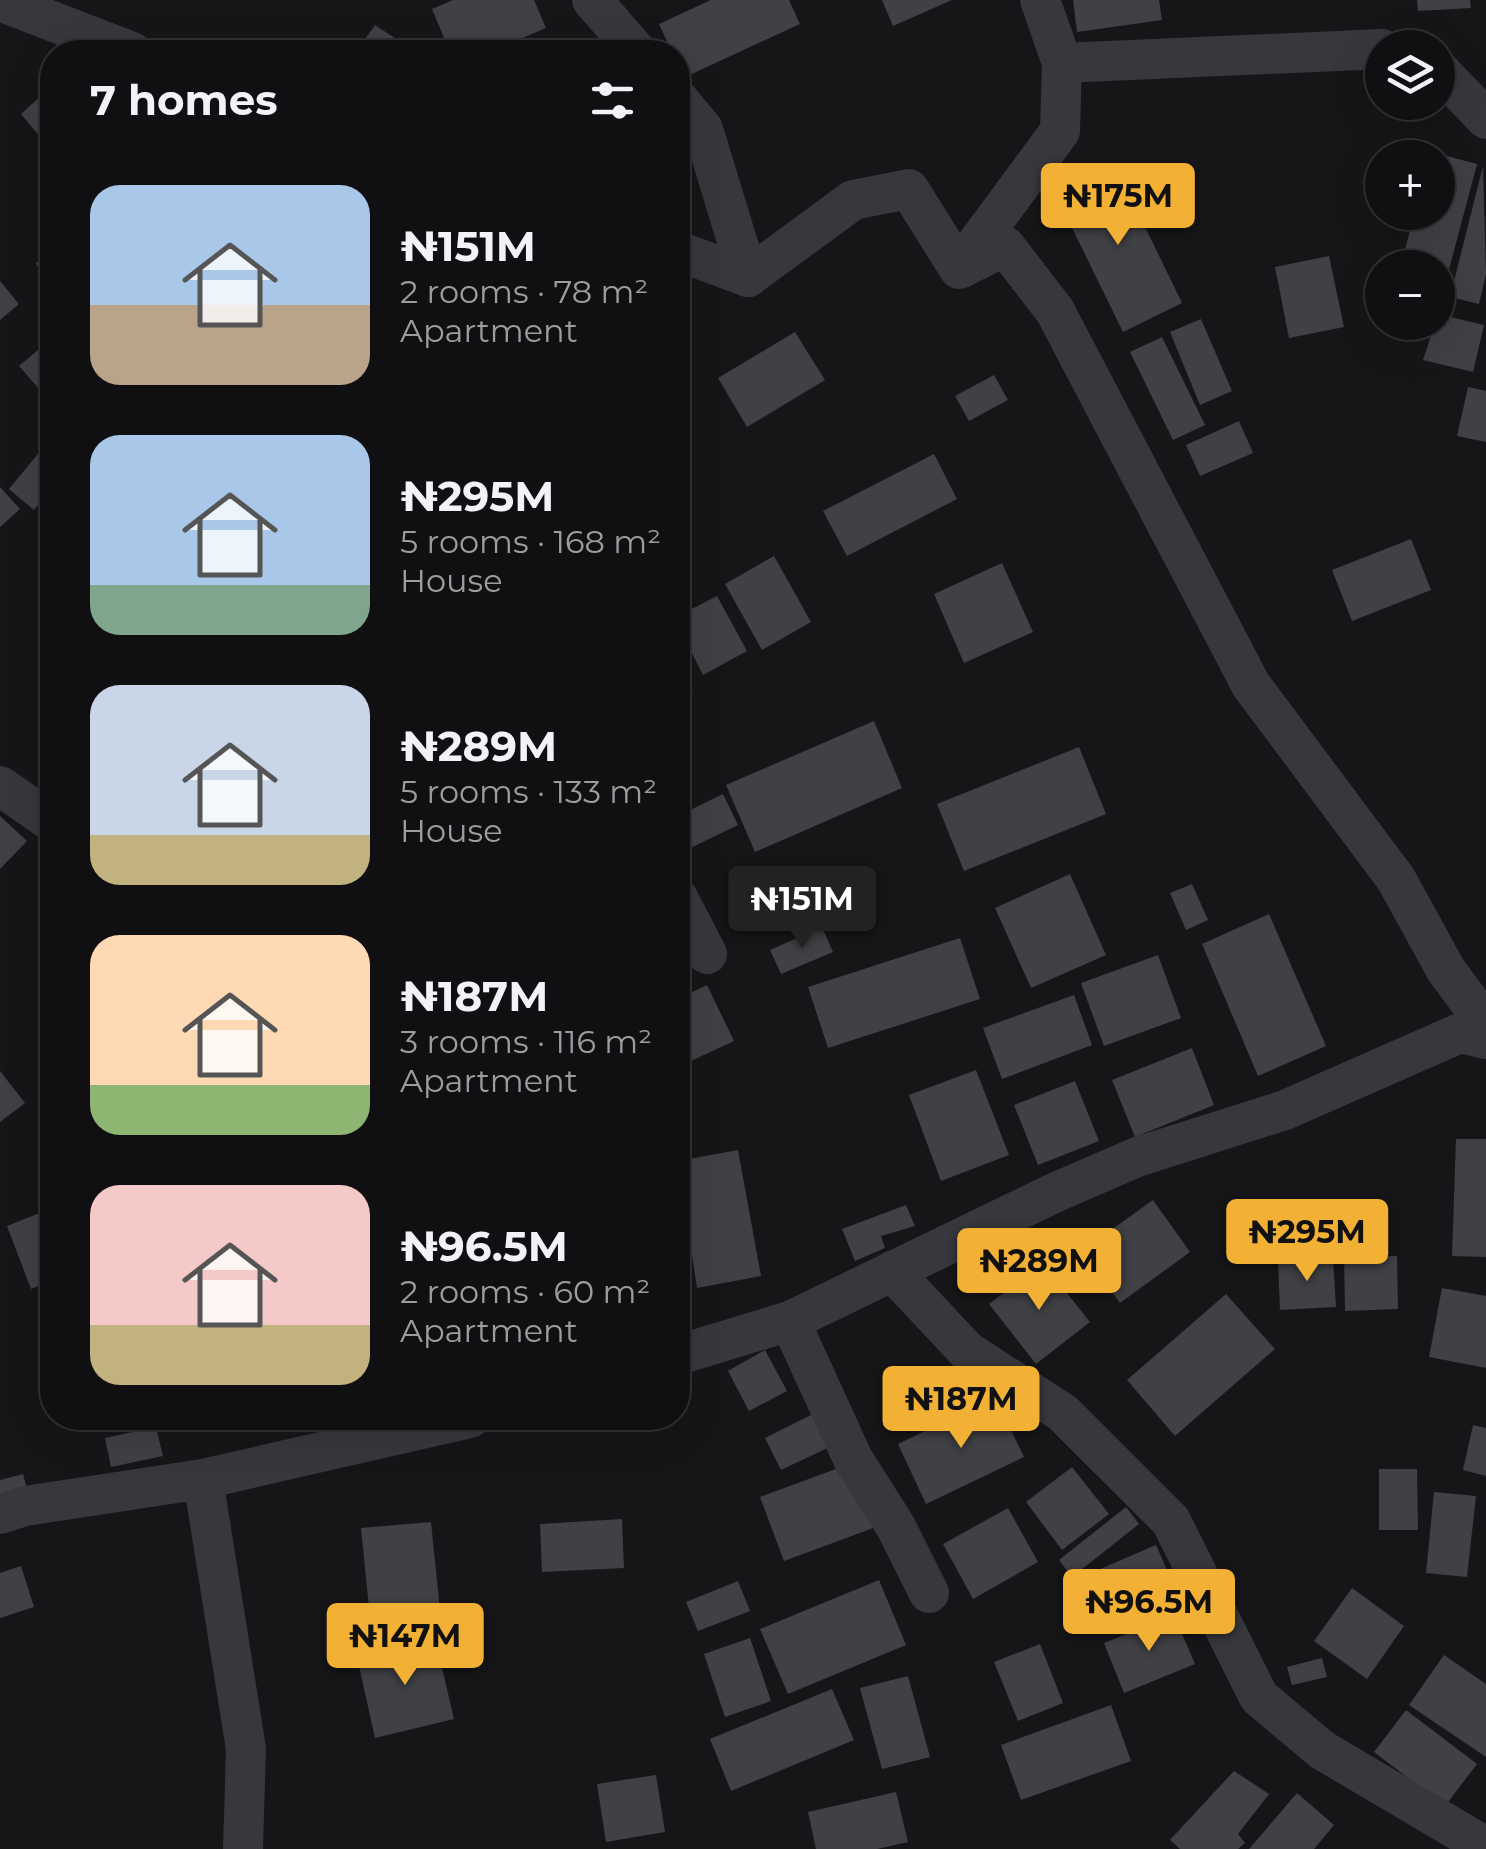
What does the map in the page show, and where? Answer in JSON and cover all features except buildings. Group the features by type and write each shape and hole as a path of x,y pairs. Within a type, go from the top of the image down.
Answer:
{"street":[{"path":"592,0 627,40"},
{"path":"959,269 1060,131 1062,63 1040,0"},
{"path":"0,1 101,40"},
{"path":"1062,63 1365,50"},
{"path":"1455,87 1486,119"},
{"path":"690,113 704,129 748,277"},
{"path":"748,277 853,200 910,189 959,269"},
{"path":"690,1351 790,1321 1137,1157 1285,1110 1475,1025 1396,878 1251,685 1056,311 1005,246 959,269"},
{"path":"690,255 748,277"},
{"path":"0,786 40,814"},
{"path":"690,921 707,954"},
{"path":"892,1270 967,1351 1063,1413 1172,1521 1259,1697 1322,1750 1486,1847"},
{"path":"790,1321 853,1459 896,1527 929,1593"},
{"path":"0,1514 24,1506 203,1479 410,1430"},
{"path":"203,1479 246,1749 243,1849"}]}
